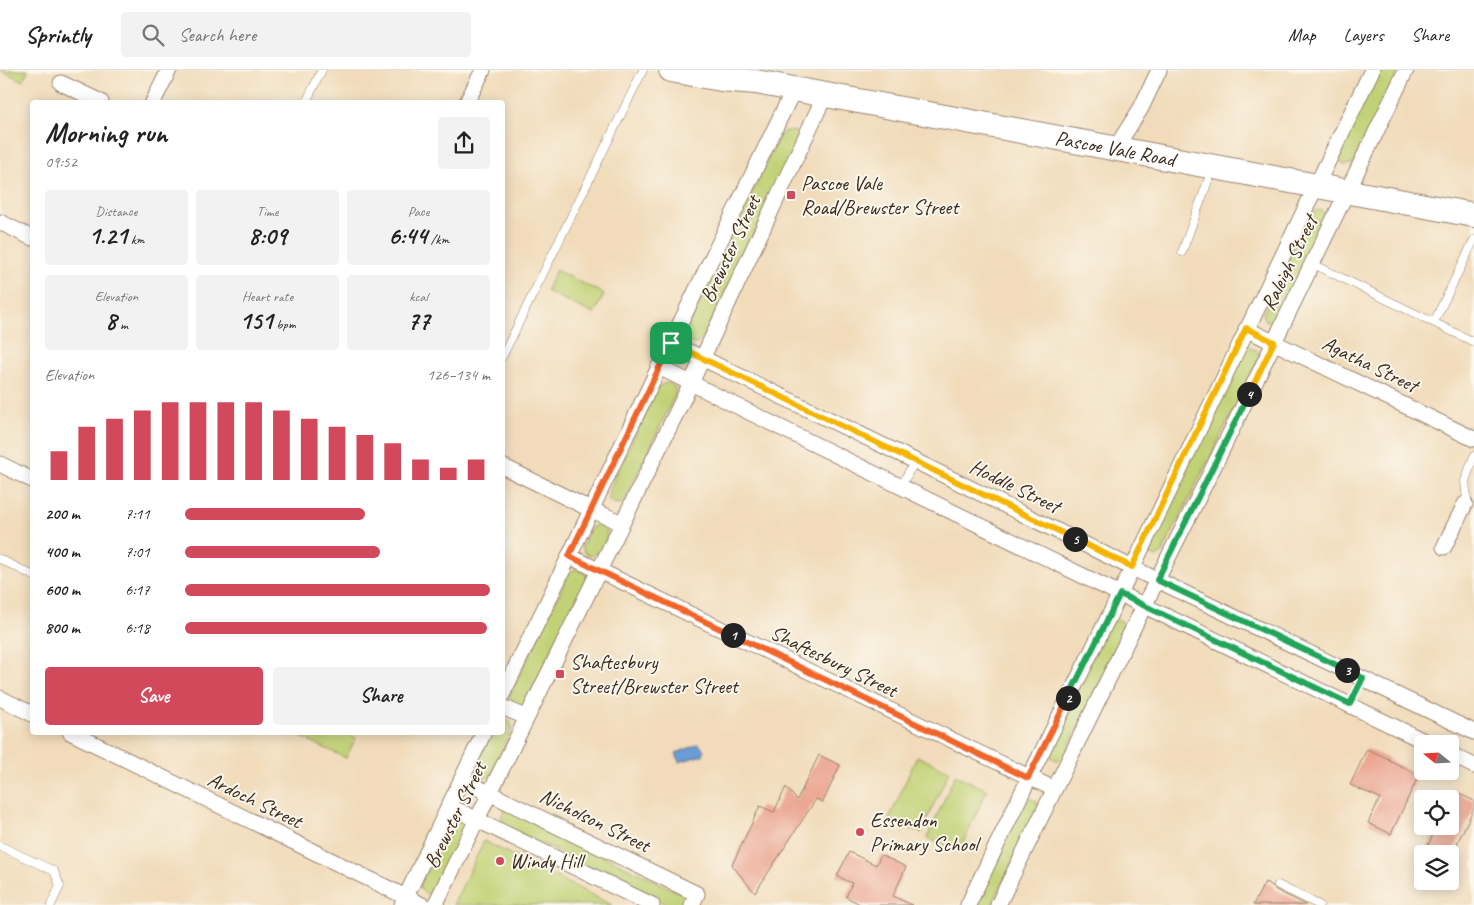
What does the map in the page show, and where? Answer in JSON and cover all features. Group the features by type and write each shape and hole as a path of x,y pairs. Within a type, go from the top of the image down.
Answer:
{"main road":[{"name":"Pascoe Vale Road","path":"671,70 721,80 756,82"},
{"name":"Pascoe Vale Road","path":"717,70 756,82 1474,215"}],"street":[{"path":"155,100 169,70"},
{"path":"468,100 482,70"},
{"path":"1123,150 1159,70"},
{"name":"Raleigh Street","path":"968,905 1372,70"},
{"name":"Raleigh Street","path":"998,905 1313,264 1406,70"},
{"path":"61,84 97,100"},
{"name":"Brewster Street","path":"505,689 794,89"},
{"name":"Brewster Street","path":"434,905 691,383 825,95"},
{"path":"0,222 30,237"},
{"name":"Agatha Street","path":"1246,328 1474,439"},
{"name":"Hoddle Street","path":"671,343 1474,732"},
{"path":"659,367 1144,606 1414,736"},
{"path":"0,464 30,479"},
{"path":"505,467 622,523"},
{"path":"1444,547 1465,504"},
{"name":"Shaftesbury Street","path":"569,556 1054,790"},
{"path":"0,698 30,713"},
{"path":"505,708 521,715 525,720"},
{"path":"505,714 518,720 525,720"},
{"name":"Ardoch Street","path":"76,735 404,901 422,905"},
{"name":"Brewster Street","path":"404,901 483,735"},
{"path":"1459,758 1474,766"},
{"name":"Nicholson Street","path":"462,780 697,894 692,905"},
{"path":"450,806 652,905"}],"lane":[{"path":"307,100 322,70"},
{"path":"505,351 643,70"},
{"path":"1182,252 1212,167"},
{"path":"1434,322 1474,240"},
{"path":"1313,264 1474,342"},
{"path":"1465,504 1467,500 1465,481 1474,456"},
{"path":"901,486 915,460"},
{"path":"0,559 30,574"},
{"path":"1350,704 1363,678"},
{"path":"0,846 54,871 60,886 50,905"},
{"path":"1278,885 1319,905"}],"green space":[{"path":"0,70 28,70 23,81"},
{"path":"1379,70 1399,70 1353,164 1343,165 1337,156"},
{"path":"785,131 795,132 798,139 797,144 703,338 697,344 690,343 685,337 685,333 779,136"},
{"path":"1319,210 1325,213 1326,218 1279,318 1272,322 1265,320 1263,313 1310,213"},
{"path":"556,270 604,294 594,314 546,291"},
{"path":"1250,348 1257,350 1260,357 1162,553 1156,557 1148,553 1149,546 1242,350"},
{"path":"669,383 675,387 675,395 625,500 620,504 613,503 608,499 609,490 658,387"},
{"path":"598,524 606,531 607,536 603,546 591,556 585,553 582,547 590,529"},
{"path":"575,569 585,573 587,577 526,702 519,707 514,705 511,702 510,694 570,572"},
{"path":"1118,620 1123,622 1124,632 1063,758 1056,760 1051,757 1049,748 1109,623"},
{"path":"505,720 510,722 512,730 491,775 486,778 478,777 474,769 490,735 505,735"},
{"path":"302,735 350,735 356,738 346,758 301,737"},
{"path":"917,756 949,771 921,833 889,819"},
{"path":"955,775 987,790 959,852 927,838"},
{"path":"1031,799 1037,801 1038,809 992,905 974,905 1024,800"},
{"path":"506,810 682,894 687,900 686,905 668,905 505,826 501,818"},
{"path":"456,816 464,820 464,829 435,890 428,894 419,887 449,819"},
{"name":"Windy Hill","path":"484,841 612,905 453,905"}],"water":[{"path":"699,744 704,750 703,755 679,762 676,753"}],"building":[{"path":"1367,749 1414,772 1414,780 1417,780 1391,834 1368,823 1380,798 1350,785"},
{"path":"819,755 840,765 823,802 816,799 755,893 732,865 760,806 774,812 786,787 797,800"},
{"path":"1459,794 1474,801 1474,808 1456,845 1428,845 1433,835 1459,835"},
{"path":"849,852 876,865 881,855 906,867 893,896 912,905 862,905 846,897 852,883 837,876"},
{"path":"1265,882 1276,890 1306,905 1253,905"}],"place":[{"name":"Pascoe Vale Road/Brewster Street","path":"791,195"},
{"name":"Shaftesbury Street/Brewster Street","path":"560,674"},
{"name":"Essendon Primary School","path":"860,832"},
{"name":"Windy Hill","path":"500,861"}],"route":[{"path":"1246,328 1274,342 1157,580 1363,678 1350,704 1120,594 1028,778 569,556 671,343 1132,567 1246,328"}]}
